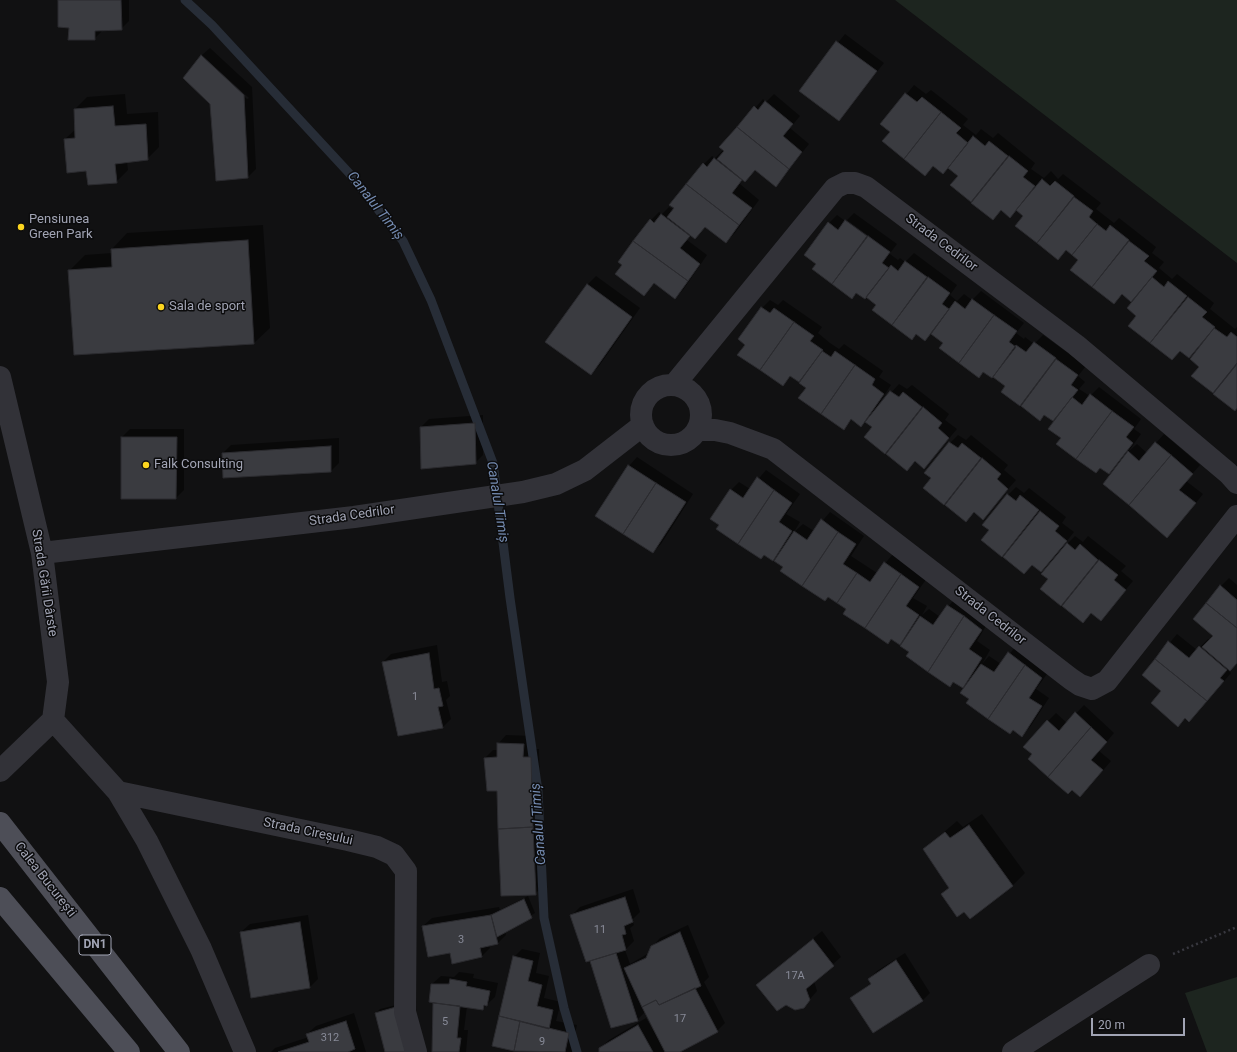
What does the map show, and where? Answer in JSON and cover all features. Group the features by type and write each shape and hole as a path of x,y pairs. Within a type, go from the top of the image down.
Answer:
{"main road":[{"name":"Calea București","path":"6,830 179,1052"},
{"path":"1,899 129,1052"}],"street":[{"name":"Strada Cedrilor","path":"674,385 835,188 845,183 855,183 866,187 1076,345 1228,473 1237,483"},
{"name":"Strada Gării Dârste","path":"0,377 42,553 58,682 53,720"},
{"path":"674,385 692,393 698,401 701,410 701,420 698,430 692,438 683,443 673,445 663,444 655,440 647,433 643,425 643,405 648,396 655,390 674,385"},
{"name":"Strada Cedrilor","path":"42,553 354,517 479,497 523,492 556,484 585,470 643,425"},
{"name":"Strada Cedrilor","path":"698,430 714,430 730,433 773,449 1071,679 1080,685 1092,688 1107,681 1237,516"},
{"path":"0,771 53,720 118,792 146,841 201,949 245,1052"},
{"name":"Strada Cireșului","path":"118,792 348,840 377,847 394,855 406,871 405,1012 416,1052"},
{"path":"1013,1052 1149,965"}],"path":[{"path":"1149,965 1237,927"}],"shaded area":[{"path":"895,0 1237,0 1237,263"},
{"path":"1237,977 1237,1052 1207,1052 1185,993"}],"building":[{"path":"58,0 121,0 122,30 95,31 95,40 68,40 69,28 58,27"},
{"path":"836,41 877,71 839,121 799,91"},
{"path":"201,55 244,95 248,178 216,181 210,104 183,78"},
{"path":"905,93 917,102 922,97 941,112 904,159 882,141 890,132 880,124"},
{"path":"765,101 793,124 783,136 802,152 789,169 737,127 754,106 758,110"},
{"path":"113,106 115,126 146,124 148,160 115,164 117,183 88,185 86,171 67,173 64,139 75,138 74,109"},
{"path":"941,112 961,128 956,133 968,143 943,174 933,166 925,176 904,159"},
{"path":"737,127 789,169 776,187 755,170 745,182 717,159 724,151 719,147"},
{"path":"973,136 985,146 989,141 1008,156 971,202 950,185 958,176 948,168"},
{"path":"1009,156 1028,171 1023,177 1035,186 1010,218 1001,210 993,220 971,203"},
{"path":"714,158 742,180 732,193 752,208 739,225 686,184 703,163 707,167"},
{"path":"1042,179 1050,186 1055,181 1074,196 1037,243 1015,226 1023,216 1016,210"},
{"path":"686,184 739,225 726,243 705,227 695,239 667,217 674,208 669,205"},
{"path":"1074,197 1093,211 1089,217 1097,224 1072,255 1066,250 1058,260 1037,243"},
{"path":"661,214 690,236 680,248 700,264 688,281 633,241 650,219 654,223"},
{"path":"845,220 867,236 832,284 812,269 816,264 804,255 828,222 838,230"},
{"path":"1097,224 1106,231 1110,225 1129,240 1092,287 1070,270 1078,260 1072,255"},
{"path":"868,236 890,252 882,263 889,268 865,299 856,293 852,299 832,284"},
{"name":"Sala de sport","path":"248,240 254,344 74,355 68,270 112,267 111,249"},
{"path":"633,241 688,281 675,299 654,283 644,296 615,274 622,265 618,262"},
{"path":"1129,241 1149,256 1144,261 1157,271 1131,302 1122,294 1114,304 1092,287"},
{"path":"905,261 927,277 892,325 872,310 876,305 866,297 891,265 898,271"},
{"path":"928,277 950,293 942,304 949,309 925,341 916,334 912,340 892,325"},
{"path":"1152,277 1164,287 1168,281 1187,296 1150,343 1128,326 1136,316 1127,308"},
{"path":"587,284 632,317 591,375 545,342"},
{"path":"1188,297 1207,312 1202,317 1215,327 1189,358 1180,351 1172,360 1150,343"},
{"path":"972,299 994,315 959,363 939,348 943,343 931,334 955,301 965,309"},
{"path":"761,307 770,313 774,308 794,322 760,370 737,355 745,345 738,339"},
{"path":"994,315 1017,331 1009,342 1016,347 992,378 983,372 979,378 959,363"},
{"path":"794,322 814,336 810,341 823,350 799,382 790,376 783,386 760,370"},
{"path":"1214,328 1227,337 1231,332 1237,337 1237,363 1213,393 1191,376 1199,367 1190,359"},
{"path":"1034,342 1056,358 1020,406 1001,392 1005,386 993,377 1016,345 1026,352"},
{"path":"822,351 831,357 835,351 855,365 821,414 798,398 806,388 799,383"},
{"path":"1056,359 1078,375 1071,385 1078,390 1053,421 1044,415 1040,421 1021,406"},
{"path":"1237,364 1237,408 1235,411 1213,394"},
{"path":"855,365 875,379 872,385 884,394 861,427 851,419 844,430 821,414"},
{"path":"890,391 899,397 903,392 922,407 885,454 864,437 872,427 865,422"},
{"path":"1090,394 1112,411 1076,459 1056,444 1061,438 1048,429 1072,397 1082,405"},
{"path":"923,407 942,423 938,428 949,438 924,469 915,461 907,471 886,454"},
{"path":"1112,411 1134,427 1126,437 1133,443 1109,474 1100,468 1096,473 1076,459"},
{"path":"475,423 476,464 421,469 420,427"},
{"path":"121,437 177,437 176,499 121,499"},
{"path":"949,442 958,448 962,443 981,458 944,505 923,488 931,478 924,473"},
{"path":"1155,442 1171,455 1129,505 1103,484 1128,451 1139,461"},
{"path":"331,446 331,472 223,478 222,453"},
{"path":"1171,455 1193,474 1179,490 1196,503 1167,538 1129,505"},
{"path":"982,458 1001,474 997,479 1008,489 983,520 974,512 966,522 945,505"},
{"path":"628,465 656,483 623,534 595,516"},
{"path":"757,477 774,490 738,544 716,529 719,525 710,519 730,489 743,498"},
{"path":"656,483 686,502 653,553 623,534"},
{"path":"774,490 792,503 779,522 792,531 773,561 764,555 761,559 738,544"},
{"path":"1007,494 1016,501 1020,495 1039,510 1002,557 981,540 989,530 982,525"},
{"path":"1040,511 1059,526 1055,531 1067,541 1041,572 1032,565 1024,574 1003,557"},
{"path":"821,519 838,532 802,586 780,571 783,567 774,561 794,531 807,540"},
{"path":"838,532 856,544 843,564 857,573 837,603 828,597 825,601 802,586"},
{"path":"1067,543 1075,550 1080,544 1098,560 1061,606 1040,589 1048,579 1041,574"},
{"path":"1099,560 1118,575 1114,580 1126,590 1101,621 1091,613 1083,623 1062,606"},
{"path":"884,562 901,574 865,628 843,614 846,609 837,603 857,573 870,582"},
{"path":"901,574 919,587 906,606 919,615 900,645 891,639 888,644 865,628"},
{"path":"1220,585 1237,600 1237,628 1206,603"},
{"path":"1206,603 1237,628 1237,663 1230,671 1202,647 1213,636 1193,619"},
{"path":"947,605 964,616 928,672 906,656 909,652 900,646 920,616 933,625"},
{"path":"964,616 982,630 969,649 982,658 963,688 953,682 950,687 928,672"},
{"path":"1168,641 1189,658 1199,646 1227,670 1220,678 1224,681 1207,701 1155,659"},
{"path":"1008,652 1025,665 988,719 966,703 969,699 960,693 981,664 994,672"},
{"path":"429,653 434,689 439,688 443,706 438,707 443,728 398,736 382,662"},
{"path":"1155,659 1207,701 1189,722 1185,718 1178,727 1151,703 1161,691 1142,675"},
{"path":"1025,665 1042,678 1029,698 1042,706 1022,737 1013,730 1010,734 988,719"},
{"path":"1075,712 1091,727 1048,777 1028,759 1032,754 1023,747 1047,720 1059,731"},
{"path":"1091,727 1107,742 1091,760 1103,770 1080,797 1072,790 1068,794 1048,777"},
{"path":"497,743 524,744 523,757 531,757 533,827 498,829 497,791 487,791 484,758 497,757"},
{"path":"969,825 1013,886 970,919 964,912 957,917 941,894 949,888 923,849 945,832 950,838"},
{"path":"533,827 536,895 501,896 498,829"},
{"path":"625,897 633,922 624,926 626,934 622,935 626,950 586,962 570,915"},
{"path":"524,899 532,918 497,937 491,915"},
{"path":"491,915 498,944 480,948 482,957 452,964 450,953 428,957 422,926"},
{"path":"300,922 310,988 251,998 240,932"},
{"path":"680,932 701,986 659,1005 656,1000 642,1007 624,968 646,958 651,946"},
{"path":"813,939 834,966 806,989 810,1000 804,1008 795,1010 786,1005 777,1011 756,985"},
{"path":"616,953 638,1021 611,1028 590,961"},
{"path":"513,956 533,961 528,981 542,985 537,1006 553,1010 549,1029 499,1016"},
{"path":"896,960 923,1001 873,1033 850,998 871,984 868,979"},
{"path":"450,979 467,982 466,986 490,991 487,1006 484,1005 483,1010 429,1002 431,984 449,984"},
{"path":"695,988 718,1032 680,1052 665,1052 642,1007 656,1000 659,1005"},
{"path":"433,1003 460,1006 457,1038 461,1038 459,1052 432,1052"},
{"path":"396,1007 408,1052 385,1052 375,1013"},
{"path":"499,1016 520,1021 514,1051 492,1046"},
{"path":"346,1021 355,1049 348,1052 278,1052 309,1042 306,1034"},
{"path":"520,1021 569,1033 565,1052 514,1051"},
{"path":"638,1025 653,1052 599,1052 599,1048"}],"waterway":[{"name":"Canalul Timiș","path":"185,0 212,25 349,173 403,241 431,300 493,463 510,598 538,791 544,918 564,1008 577,1052"}],"place":[{"name":"Pensiunea Green Park","path":"21,227"},
{"name":"Sala de sport","path":"161,307"},
{"name":"Falk Consulting","path":"146,465"}]}
